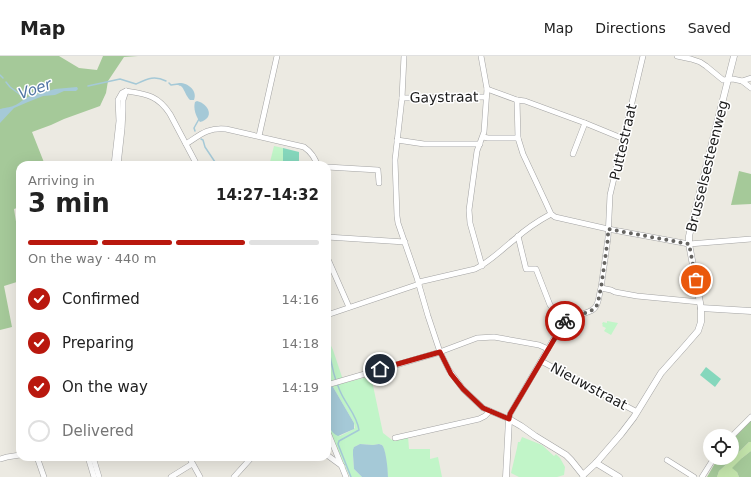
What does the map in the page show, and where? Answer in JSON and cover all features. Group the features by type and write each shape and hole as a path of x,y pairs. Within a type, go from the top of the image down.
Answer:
{"street":[{"path":"259,136 277,56"},
{"path":"404,56 402,98 395,160 397,216 440,352 456,380 463,389 483,408 509,419 566,455 583,476"},
{"path":"481,56 486,89 484,132 478,151 469,210 470,223 482,266"},
{"name":"Puttestraat","path":"565,321 570,317 594,309 597,306 608,238 610,195 643,56"},
{"path":"677,56 697,61 706,66 722,79 742,81 751,88"},
{"name":"Brusselsesteenweg","path":"583,476 621,434 637,412 662,371 698,331 701,322 701,305 689,244 690,236 693,218 734,56"},
{"path":"742,81 751,78"},
{"path":"486,89 525,101 624,139"},
{"path":"118,161 123,100 126,91"},
{"path":"114,161 119,121 118,100 122,93 126,91 145,94 160,102 167,110 195,161"},
{"name":"Gaystraat","path":"402,98 486,97"},
{"path":"518,100 518,138 523,154 551,214 554,217 689,244 751,239"},
{"path":"573,154 584,123"},
{"path":"186,144 208,130 215,128 226,129 304,147 311,153 315,161"},
{"path":"483,137 518,138"},
{"path":"397,140 424,144 480,144"},
{"path":"331,167 378,170 379,183"},
{"path":"331,314 419,283 482,266 531,226 551,214"},
{"path":"506,477 510,414 565,321 550,305 536,269 526,268 518,236"},
{"path":"331,237 405,242"},
{"path":"331,266 349,307"},
{"path":"601,288 637,296 751,310"},
{"path":"331,384 440,352 473,339 494,337 532,343 548,349"},
{"name":"Nieuwstraat","path":"541,361 637,412"},
{"path":"395,438 479,419 490,411"},
{"path":"739,429 751,417"},
{"path":"331,440 346,477"},
{"path":"0,459 16,456"},
{"path":"331,458 342,466"},
{"path":"667,460 694,477"},
{"path":"38,461 44,477"},
{"path":"89,461 94,477"},
{"path":"94,461 99,477"},
{"path":"191,461 200,477"},
{"path":"234,477 248,461"},
{"path":"596,463 619,477"},
{"path":"171,477 192,464"},
{"path":"702,477 710,465"}],"green space":[{"path":"0,56 59,56 79,68 97,70 103,56 138,56 124,57 108,81 106,93 100,106 32,132 43,161 16,161 16,208 14,209 16,222 16,282 4,286 12,327 0,330"},
{"path":"274,146 283,148 283,161 270,161"},
{"path":"283,148 299,152 299,161 283,161"},
{"path":"739,171 751,174 751,204 731,205"},
{"path":"607,321 618,323 611,335 604,331 606,328 602,326 603,322 607,323"},
{"path":"331,346 344,383 371,376 383,433 392,440 408,436 409,449 430,449 430,459 438,457 442,477 388,477 382,445 360,444 354,447 353,455 354,469 362,477 350,477 331,435 331,429 332,431 340,436 355,428 354,423 333,387 331,386"},
{"path":"706,367 721,379 715,387 700,375"},
{"path":"751,420 751,442 749,442 739,452 739,433"},
{"path":"522,437 542,445 554,456 556,454 565,467 564,475 557,477 519,477 511,473 518,442 520,442"},
{"path":"749,442 751,442 751,451 742,458 737,472 739,477 717,477 719,471 726,465 739,465 739,452"},
{"path":"751,451 751,477 739,477 737,472 732,468 735,465 739,465 739,461"},
{"path":"714,465 726,465 719,471 717,477 707,477"}],"water":[{"path":"178,83 191,87 195,96 194,100 190,100 187,97 182,87"},
{"path":"77,87 78,89 76,91 64,91 55,95 43,96 14,108 0,123 0,109 14,105 37,93 55,89"},
{"path":"197,101 205,105 209,111 208,117 200,122 196,115 194,104"},
{"path":"331,386 333,387 354,423 354,429 338,436 331,430"},
{"path":"360,444 382,445 386,455 388,477 362,477 354,469 353,450 354,447"}],"waterway":[{"path":"0,75 3,78"},
{"name":"Voer","path":"88,86 120,79 136,84 147,79 154,78 166,81"},
{"path":"6,82 10,87 26,99"},
{"name":"Voer","path":"169,83 171,85 180,85"},
{"name":"Voer","path":"195,131 194,128 199,119"},
{"name":"Voer","path":"201,139 214,161"},
{"name":"Voer","path":"331,360 338,386 342,396 354,415 359,430 339,441 338,444 351,477"}],"way so far":[{"path":"565,321 570,317 592,310 597,306 601,288 608,229 689,244 696,280"}],"route":[{"path":"380,369 440,352 451,374 463,389 483,408 509,419 510,414 565,321"}]}
